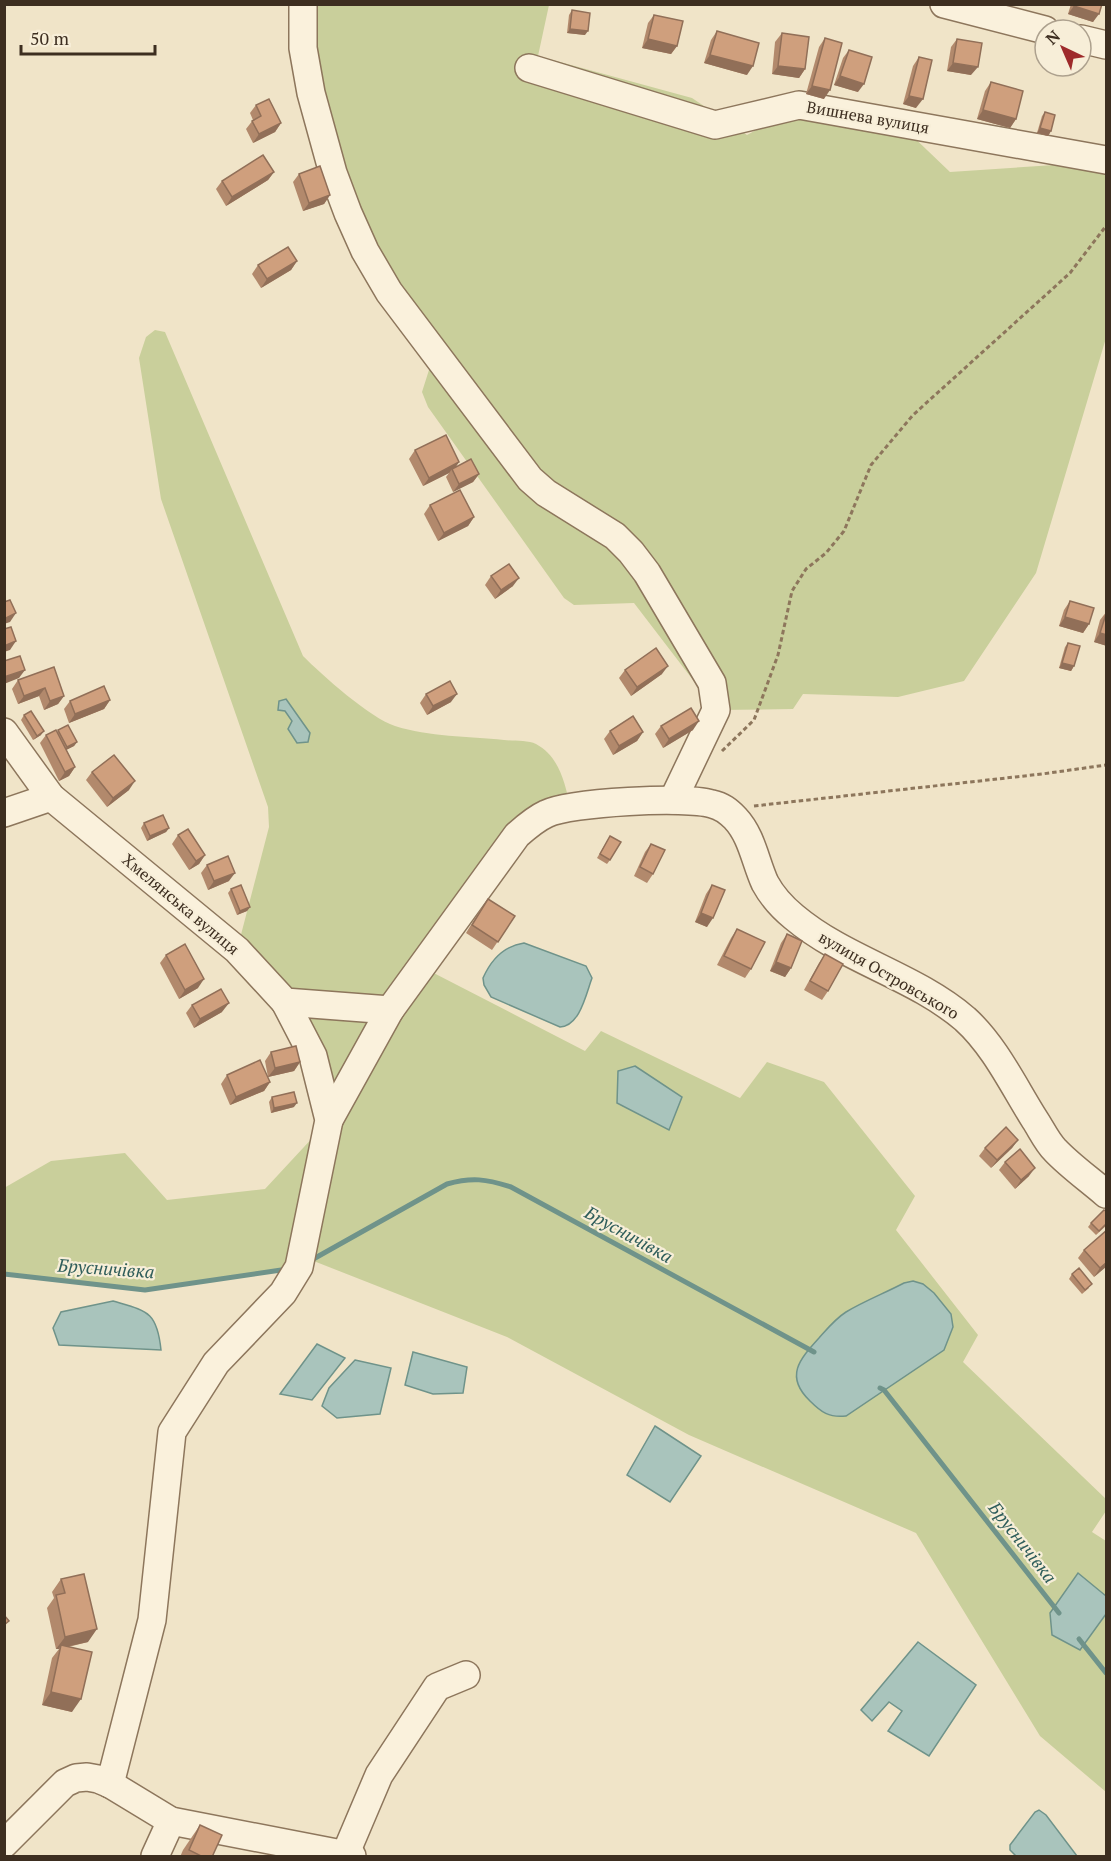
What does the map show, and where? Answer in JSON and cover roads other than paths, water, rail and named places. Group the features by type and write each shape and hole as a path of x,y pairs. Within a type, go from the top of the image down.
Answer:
{"street":[{"path":"110,1784 152,1620 172,1432 216,1363 283,1293 299,1267 329,1120 390,1010 517,835 547,813 570,806 673,800 716,710 712,683 647,573 631,552 615,536 546,493 530,479 389,292 365,251 333,173 306,70 303,48 303,4"},
{"path":"944,4 1033,27"},
{"name":"Вишнева вулиця","path":"529,68 715,124 798,105 1107,160"},
{"name":"Хмелянська вулиця","path":"4,732 51,797 237,950 285,1002 313,1056 329,1120"},
{"path":"4,813 51,797"},
{"name":"вулиця Островського","path":"673,800 711,803 725,809 744,830 766,884 785,909 810,929 921,990 966,1020 991,1050 1054,1149 1107,1194"},
{"path":"285,1002 390,1010"},
{"path":"4,1844 65,1783 76,1778 87,1777 110,1784 171,1821 348,1856 379,1775 437,1687 466,1675"},
{"path":"154,1857 171,1821"}],"water":[{"path":"286,699 310,733 308,742 297,743 288,729 292,721 285,711 278,710 279,701"},
{"path":"524,943 586,966 592,978 581,1008 573,1021 567,1025 560,1027 491,997 484,985 483,978 499,955 510,947"},
{"path":"635,1066 682,1097 669,1130 617,1103 618,1071"},
{"path":"913,1281 923,1284 934,1293 951,1314 953,1327 944,1350 846,1416 830,1415 822,1411 802,1392 798,1384 796,1376 798,1368 806,1353 831,1324 846,1312 904,1283"},
{"path":"113,1301 134,1307 153,1320 157,1327 161,1350 59,1345 53,1328 61,1312"},
{"path":"317,1344 345,1358 312,1400 280,1394"},
{"path":"413,1352 467,1367 463,1393 433,1394 405,1385"},
{"path":"355,1360 391,1368 380,1414 337,1418 322,1406 329,1388"},
{"path":"655,1426 701,1456 670,1502 627,1475"},
{"path":"1078,1573 1106,1596 1106,1614 1080,1650 1052,1635 1050,1613"},
{"path":"918,1642 976,1685 929,1756 888,1731 902,1711 889,1702 872,1721 861,1710"},
{"path":"1039,1810 1046,1815 1077,1856 1016,1856 1010,1850 1010,1845 1035,1812"}],"waterway":[{"name":"Брусничівка","path":"308,1262 447,1184 464,1180 494,1182 511,1187 814,1352"},
{"name":"Брусничівка","path":"4,1274 145,1290 288,1269"},
{"name":"Брусничівка","path":"880,1388 884,1390 1059,1613"},
{"name":"Брусничівка","path":"1079,1639 1106,1673"}]}
